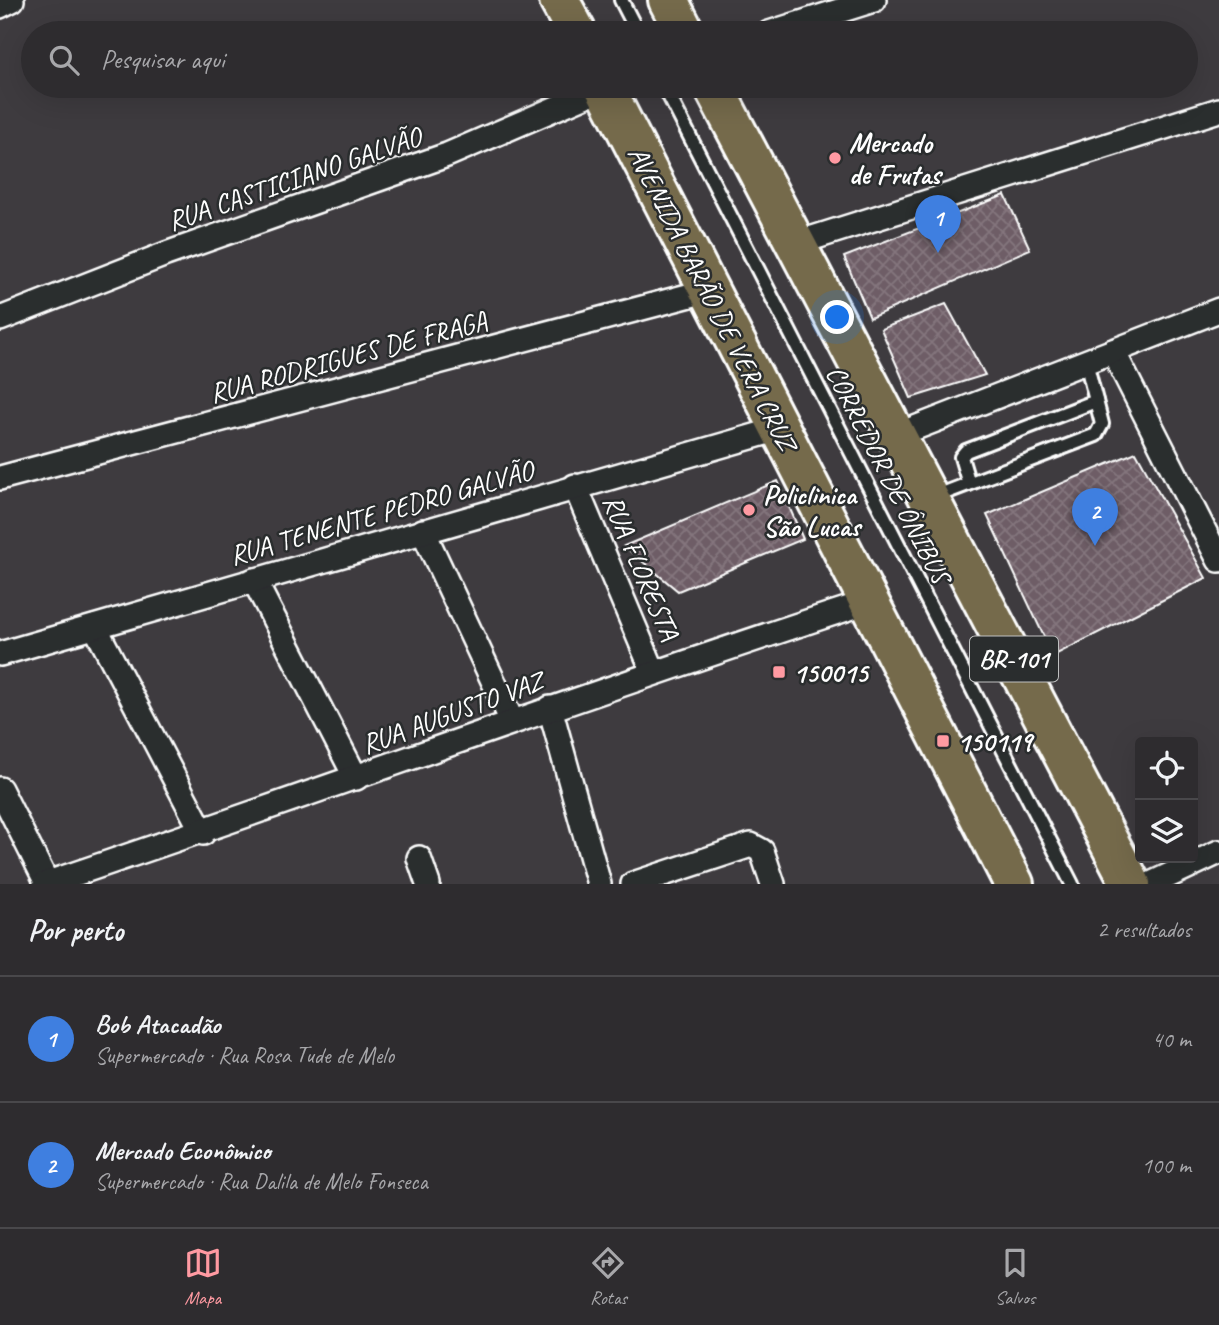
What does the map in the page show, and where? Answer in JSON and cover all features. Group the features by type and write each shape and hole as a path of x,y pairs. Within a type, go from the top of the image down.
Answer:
{"highway":[{"path":"559,0 570,21"},
{"path":"668,0 679,21"},
{"name":"AVENIDA BARÃO DE VERA CRUZ","path":"610,98 1014,884"},
{"name":"BR-101","path":"719,98 1131,884"}],"street":[{"path":"0,6 12,0"},
{"path":"807,21 874,0"},
{"name":"RUA CASTICIANO GALVÃO","path":"0,319 166,254 447,155 579,98"},
{"path":"797,243 1219,110"},
{"name":"RUA RODRIGUES DE FRAGA","path":"0,478 710,290"},
{"path":"897,435 1219,310"},
{"path":"1113,351 1219,560"},
{"name":"RUA TENENTE PEDRO GALVÃO","path":"0,654 779,429"},
{"name":"RUA FLORESTA","path":"575,486 653,671"},
{"path":"423,531 513,721"},
{"path":"254,580 356,778"},
{"name":"RUA AUGUSTO VAZ","path":"52,883 203,833 653,671 868,602"},
{"path":"95,627 203,833"},
{"path":"550,708 599,884"},
{"path":"0,789 52,883"},
{"path":"633,884 744,847 760,847 773,884"},
{"path":"1151,884 1219,852"},
{"path":"419,858 428,884"}],"lane":[{"path":"621,0 632,21"},
{"name":"CORREDOR DE ÔNIBUS","path":"670,98 1072,884"},
{"path":"930,498 1096,435 1102,428 1086,362"},
{"path":"968,484 961,457 966,451 1096,401"}],"building":[{"path":"1005,195 1030,249 870,318 844,257"},
{"path":"946,304 985,375 911,398 881,329"},
{"path":"1136,452 1206,578 1053,656 987,515"},
{"name":"Policlinica São Lucas","path":"778,481 803,539 678,591 624,546"}],"place":[{"name":"Mercado de Frutas","path":"835,158"},
{"name":"Bob Atacadão","path":"938,253"},
{"name":"Policlinica São Lucas","path":"749,510"},
{"name":"Mercado Econômico","path":"1095,546"},
{"name":"150015","path":"779,672"},
{"name":"150119","path":"943,741"}]}
